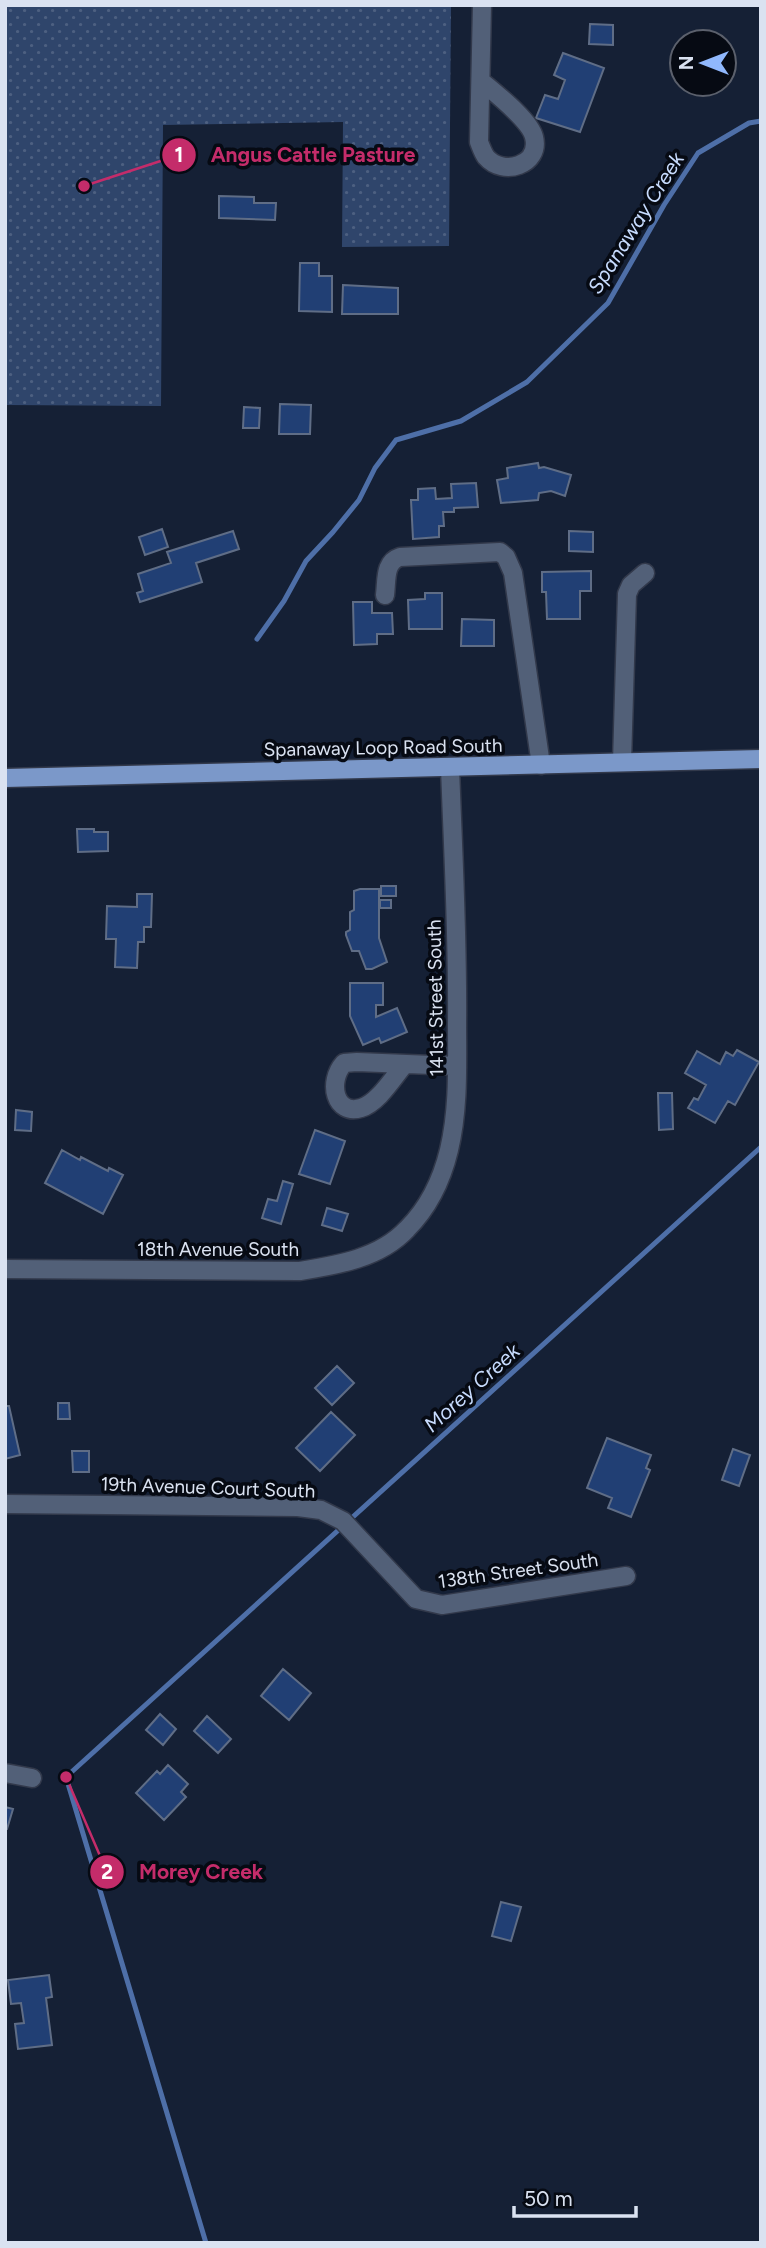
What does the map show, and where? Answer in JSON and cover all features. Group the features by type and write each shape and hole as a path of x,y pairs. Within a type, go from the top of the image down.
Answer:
{"main road":[{"name":"Spanaway Loop Road South","path":"5,778 761,759"}],"street":[{"path":"481,81 524,121 534,136 534,152 524,163 512,168 496,165 485,156 479,142 482,5"},
{"path":"385,595 388,567 393,559 500,552 506,557 513,573 541,765"},
{"path":"622,762 627,594 631,585 645,573"},
{"name":"141st Street South","path":"416,1220 426,1207 439,1180 449,1151 457,1101 457,996 450,767"},
{"path":"404,1065 457,1066"},
{"name":"18th Avenue South","path":"5,1269 300,1271 366,1256 395,1240 416,1220"},
{"name":"19th Avenue Court South","path":"5,1504 298,1507 321,1510 343,1521 416,1599"},
{"name":"138th Street South","path":"416,1599 442,1605 626,1576"},
{"path":"5,1773 32,1778"}],"shaded area":[{"path":"5,5 451,5 449,246 342,247 343,122 163,125 161,406 5,405"}],"building":[{"path":"590,24 613,25 613,45 589,44"},
{"path":"563,53 604,68 580,132 536,118 545,95 558,99 565,80 554,75"},
{"path":"219,196 254,197 254,203 276,203 275,220 219,218"},
{"path":"300,263 319,263 319,276 332,276 332,312 299,311"},
{"path":"343,285 398,288 398,314 342,314"},
{"path":"280,404 311,405 310,434 279,434"},
{"path":"244,407 260,408 259,428 243,428"},
{"path":"538,463 539,468 571,475 565,496 551,491 539,493 538,500 501,503 497,480 508,478 507,468"},
{"path":"476,483 478,507 454,508 454,512 443,512 444,526 439,526 439,537 413,539 411,500 418,500 418,489 435,488 436,499 452,498 451,484"},
{"path":"162,529 168,547 145,555 139,537"},
{"path":"233,531 239,549 196,563 202,582 140,602 137,593 143,591 138,574 171,563 167,552"},
{"path":"569,531 593,532 593,552 569,551"},
{"path":"591,571 591,591 580,591 580,619 547,619 546,592 542,592 542,572"},
{"path":"425,593 442,593 442,629 409,629 408,600 425,599"},
{"path":"353,602 372,602 372,613 392,613 393,634 377,634 377,644 354,645"},
{"path":"462,619 494,620 494,646 461,646"},
{"path":"77,829 108,832 108,851 78,852"},
{"path":"381,886 396,886 396,896 381,896"},
{"path":"379,889 379,938 387,962 372,969 366,969 359,951 352,951 346,935 350,930 350,912 354,910 354,891"},
{"path":"137,894 152,894 151,927 144,927 144,942 138,942 137,968 115,967 116,939 106,939 107,906 137,907"},
{"path":"380,900 391,900 391,908 380,908"},
{"path":"350,983 383,983 383,1005 376,1005 376,1017 397,1008 407,1032 381,1043 379,1038 363,1045 350,1016"},
{"path":"737,1050 759,1062 735,1105 728,1101 715,1123 688,1108 694,1098 698,1100 706,1085 685,1073 697,1051 720,1064 726,1052 733,1056"},
{"path":"658,1093 672,1093 673,1129 659,1130"},
{"path":"16,1110 32,1112 31,1131 15,1130"},
{"path":"315,1130 345,1141 330,1184 299,1174"},
{"path":"62,1150 80,1160 81,1157 108,1171 109,1168 123,1175 103,1214 45,1183"},
{"path":"283,1181 293,1184 281,1224 262,1218 268,1199 277,1201"},
{"path":"327,1208 348,1214 342,1231 322,1225"},
{"path":"337,1366 354,1383 332,1405 315,1388"},
{"path":"58,1403 69,1403 70,1419 58,1419"},
{"path":"5,1406 9,1406 20,1455 5,1459"},
{"path":"331,1412 355,1435 320,1471 296,1448"},
{"path":"607,1438 651,1455 646,1468 650,1470 631,1517 608,1508 612,1498 587,1488"},
{"path":"733,1449 750,1455 739,1486 722,1480"},
{"path":"72,1451 89,1451 89,1472 73,1472"},
{"path":"283,1669 311,1693 289,1720 261,1696"},
{"path":"160,1714 176,1729 163,1745 146,1730"},
{"path":"207,1716 231,1739 218,1753 194,1731"},
{"path":"168,1765 188,1784 181,1792 186,1797 164,1820 136,1793 157,1771 160,1774"},
{"path":"5,1807 13,1809 7,1829 5,1829"},
{"path":"501,1902 521,1907 511,1941 492,1936"},
{"path":"49,1975 52,1997 46,1998 52,2045 18,2049 15,2024 24,2023 21,2003 11,2004 8,1980"}],"waterway":[{"name":"Spanaway Creek","path":"257,639 284,601 306,561 359,500 375,468 396,440 461,421 527,382 608,303 664,205 698,153 749,123 761,121"},
{"name":"Morey Creek","path":"206,2243 66,1777 761,1147"}],"place":[{"name":"Angus Cattle Pasture","path":"84,186"},
{"name":"Morey Creek","path":"66,1777"}]}
